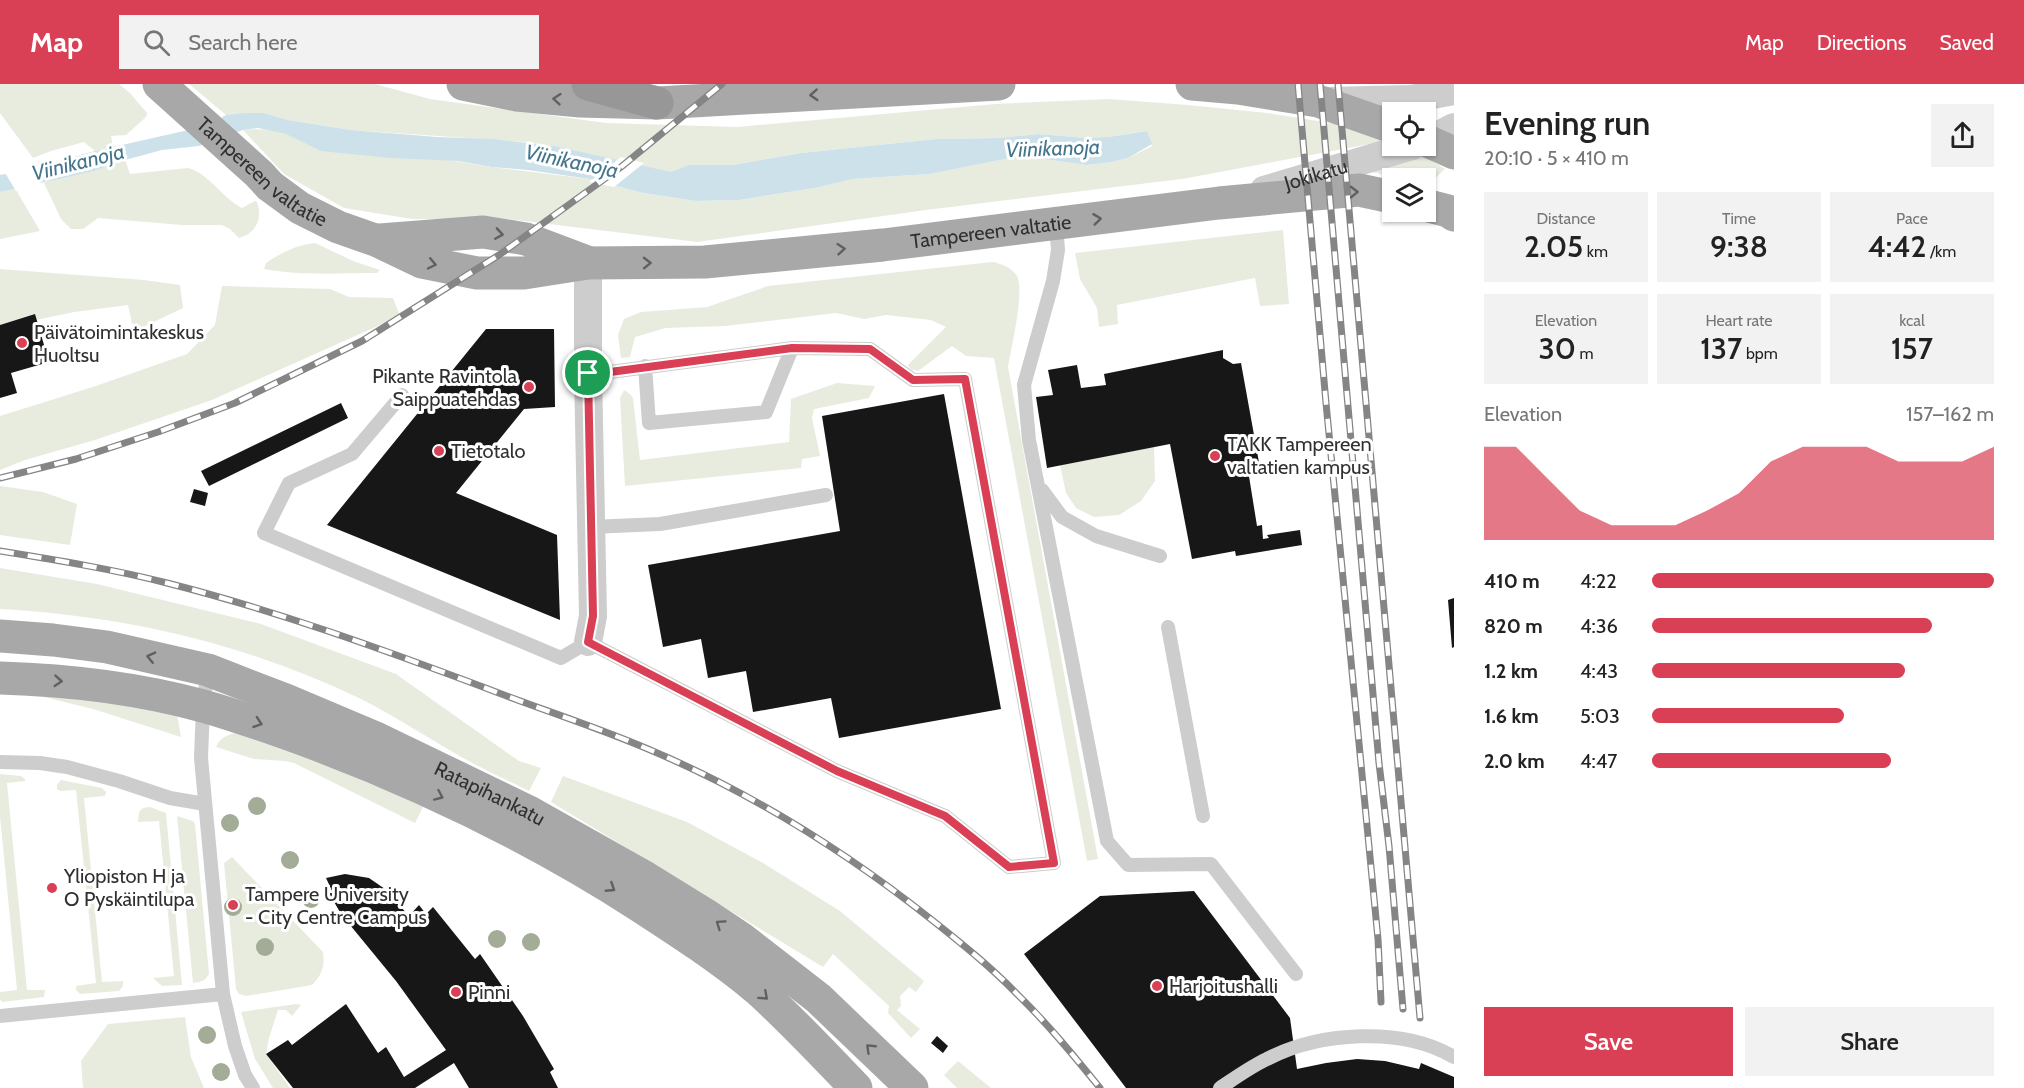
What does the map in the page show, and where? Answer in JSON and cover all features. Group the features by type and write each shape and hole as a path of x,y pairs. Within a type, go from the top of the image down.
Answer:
{"highway":[{"path":"588,84 657,103"}],"main road":[{"path":"463,84 517,95 580,101 657,103 999,84"},
{"path":"1192,84 1238,88 1318,101 1382,123"},
{"name":"Tampereen valtatie","path":"166,90 270,186 300,208 338,227 378,241 422,262 477,273 524,273 588,263 705,262 884,245 1219,203 1359,190 1382,195"},
{"path":"1436,207 1454,215"},
{"name":"Ratapihankatu","path":"0,636 106,647 208,670 298,705 426,762 527,811 646,878 706,915 781,967 818,998 912,1088"},
{"name":"Ratapihankatu","path":"0,678 77,682 146,693 203,706 261,724 361,762 459,805 567,861 684,935 747,982 787,1017 856,1088"}],"street":[{"path":"1318,101 1411,99 1454,91"},
{"name":"Jokikatu","path":"1219,203 1382,156"},
{"path":"588,263 593,616 588,642"}],"lane":[{"path":"1056,224 1058,250 1053,281 1024,385 1029,440 1107,841 1128,865 1211,864 1296,974"},
{"path":"402,395 352,454 290,483 264,533 561,658 588,642 837,771 945,816 1009,867 1054,863 965,379 913,380 870,349 792,348 588,373"},
{"path":"645,366 649,423 766,412 792,348"},
{"path":"1039,486 1062,517 1096,536 1160,556"},
{"path":"591,527 660,524 826,495"},
{"path":"1168,627 1203,816"},
{"path":"208,670 203,706 201,758 224,994 235,1046 245,1075 253,1088"},
{"path":"0,762 40,763 67,767 170,798 205,804"},
{"path":"0,1016 224,994"},
{"path":"1220,1088 1267,1058 1320,1040 1357,1036 1399,1038 1441,1049 1454,1057"}],"shaded area":[{"path":"0,84 119,84 147,113 146,117 126,135 111,136 113,146 95,151 84,142 33,158 0,113"},
{"path":"189,84 375,84 430,99 606,123 737,127 996,104 1109,99 1267,113 1337,124 1382,140 1382,142 1182,179 926,210 697,242 507,219 412,219 344,208 284,174 243,130 270,130 492,167 590,179 643,193 696,201 739,200 815,188 853,179 930,174 1010,158 1043,159 1087,165 1112,162 1128,158 1152,146 1146,131 1086,138 1038,134 998,138 936,139 801,153 732,165 688,165 671,172 555,146 524,142 351,130 288,120 264,113 226,115"},
{"path":"1414,156 1422,156 1445,169 1436,177 1436,168 1383,168"},
{"path":"125,160 130,174 188,168 196,171 242,208 257,202 259,214 257,224 250,233 239,238 222,225 182,225 98,218 83,229 71,229 61,219 44,183 94,171"},
{"path":"1382,168 1382,174 1372,172"},
{"path":"15,188 40,231 0,239 0,192"},
{"path":"1283,230 1289,304 1260,306 1255,278 1117,305 1118,324 1099,327 1097,308 1080,279 1075,253"},
{"path":"315,243 353,261 380,270 377,273 320,274 264,269 266,263 283,253"},
{"path":"993,262 1012,271 1019,283 1018,307 1008,367 1098,859 1087,861 994,358 966,356 952,346 918,371 910,369 908,365 946,327 931,320 886,315 864,319 836,313 725,326 666,328 635,337 630,357 621,358 618,335 624,319 641,312 707,307 768,286"},
{"path":"0,269 180,285 183,308 137,330 133,328 128,305 36,320 34,314 0,325"},
{"path":"222,286 330,289 349,297 393,298 400,316 212,400 0,470 0,416 187,354 215,325"},
{"path":"837,383 875,386 869,398 814,409 812,418 820,456 802,459 801,468 625,486 620,398 624,390 633,398 640,460 789,442 791,399"},
{"path":"1154,447 1155,481 1141,501 1119,515 1094,517 1076,508 1066,493 1060,465"},
{"path":"0,486 43,492 77,504 70,545 0,535"},
{"path":"0,568 97,584 261,624 396,674 519,761 541,768 529,791 468,761 361,699 318,680 230,648 140,626 94,618 0,609"},
{"path":"44,693 110,700 177,714 181,737 93,709 44,697"},
{"path":"236,733 322,764 423,807 415,823 294,763 254,759 216,747 224,737"},
{"path":"0,774 21,776 25,779 25,781 7,783 27,990 45,990 44,997 3,1002 0,1000 0,992 17,990 0,816"},
{"path":"563,776 687,822 763,863 840,911 924,981 916,992 909,987 900,996 901,1006 897,1010 920,1029 911,1038 888,1013 889,1006 833,954 823,967 551,802"},
{"path":"61,780 102,788 106,792 105,796 84,798 102,982 123,981 123,986 119,991 80,994 76,990 76,986 96,983 76,790 60,791 57,789"},
{"path":"150,807 166,813 182,985 162,986 153,978 174,976 159,821 138,822 139,812 143,808"},
{"path":"177,816 193,821 195,824 209,974 202,981 193,983"},
{"path":"232,857 323,952 322,970 312,985 246,996 239,994 236,989 224,863"},
{"path":"301,1005 292,1016 286,1010 278,1010 269,1038 266,1054 290,1088 273,1088 255,1059 241,1012"},
{"path":"185,1017 191,1057 204,1088 83,1088 81,1061 108,1024"},
{"path":"958,1061 991,1088 957,1088 944,1075"}],"water":[{"name":"Viinikanoja","path":"264,113 288,120 351,130 492,139 555,146 671,172 688,165 732,165 801,153 936,139 998,138 1038,134 1086,138 1147,131 1152,144 1128,158 1112,162 1087,165 1043,159 1010,158 930,174 853,179 815,188 739,200 696,201 643,193 590,179 528,170 458,161 391,158 321,151 286,134 258,128 243,130 199,146 162,150 94,171 0,192 0,175 184,131 212,123 226,115"}],"pier":[{"path":"621,157 644,163 614,187 589,182"},
{"path":"30,166 42,186 16,191 4,171"}],"building":[{"name":"Päivätoimintakeskus Huoltsu","path":"35,314 49,362 11,373 17,393 0,398 0,325"},
{"name":"Tietotalo","path":"486,329 554,329 555,407 524,409 456,493 557,535 560,620 327,525"},
{"name":"TAKK Tampereen valtatien kampus","path":"1223,350 1223,358 1233,364 1241,363 1260,468 1248,470 1257,526 1262,525 1263,539 1269,538 1267,535 1300,530 1302,545 1236,556 1235,551 1192,559 1170,444 1047,468 1036,397 1053,395 1048,370 1077,365 1081,388 1106,385 1104,374"},
{"path":"944,394 1001,709 839,738 831,698 753,712 746,671 708,678 701,639 663,647 648,565 840,531 822,416"},
{"path":"341,403 348,418 209,486 201,471"},
{"path":"194,489 208,493 205,506 190,502"},
{"path":"1454,598 1454,647 1452,648 1448,600"},
{"name":"Pinni","path":"345,874 369,878 385,889 409,916 419,905 426,914 433,907 475,959 480,954 523,1016 554,1069 550,1072 558,1088 469,1088 454,1063 415,1088 293,1088 266,1054 288,1040 292,1045 346,1004 378,1053 386,1047 404,1077 446,1050 396,981 341,914 329,893 333,893 326,878"},
{"name":"Harjoitushalli","path":"1194,891 1290,1018 1297,1069 1357,1059 1385,1061 1419,1069 1421,1063 1454,1077 1454,1088 1126,1088 1024,954 1100,896"},
{"path":"937,1036 948,1046 943,1053 931,1043"}],"railway":[{"path":"0,478 76,459 235,403 362,341 499,255 621,167 722,84"},
{"path":"1298,84 1326,403 1378,939 1381,1002"},
{"path":"1320,84 1379,763 1389,846 1403,1009"},
{"path":"1338,84 1420,1018"},
{"path":"0,551 146,578 287,617 628,741 723,784 831,847 899,895 965,946 1028,1005 1100,1088"}],"place":[{"name":"Päivätoimintakeskus Huoltsu","path":"22,343"},
{"name":"Pikante Ravintola Saippuatehdas","path":"529,387"},
{"name":"Tietotalo","path":"439,451"},
{"name":"TAKK Tampereen valtatien kampus","path":"1215,456"},
{"name":"Yliopiston H ja O Pyskäintilupa","path":"52,888"},
{"name":"Tampere University - City Centre Campus","path":"233,905"},
{"name":"Harjoitushalli","path":"1157,986"},
{"name":"Pinni","path":"456,992"}],"route":[{"path":"792,348 870,349 913,380 965,379 1054,863 1009,867 945,816 837,771 588,642 593,616 588,373 792,348"}]}
